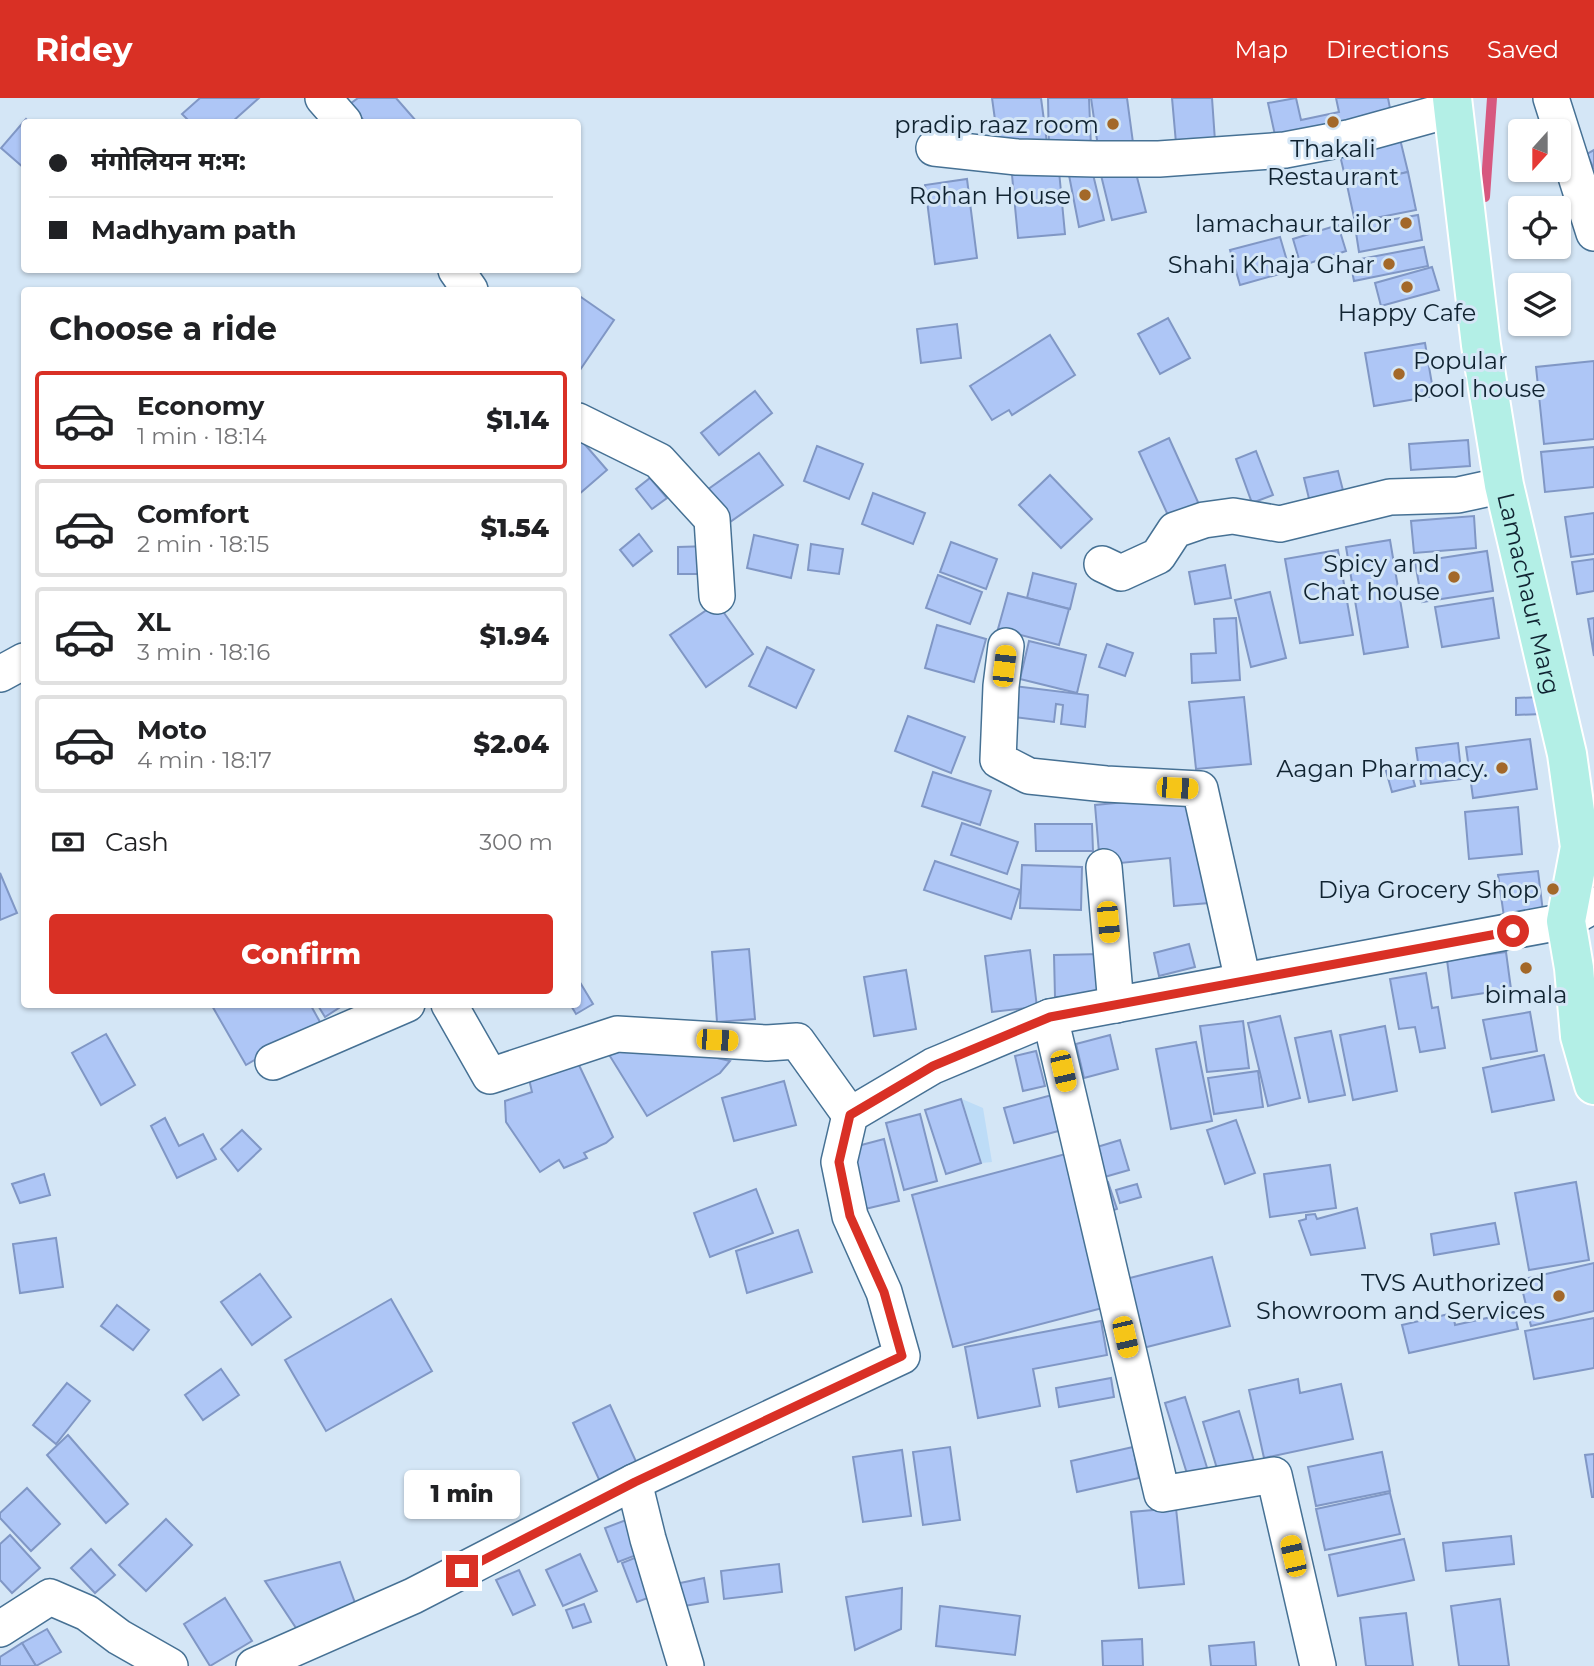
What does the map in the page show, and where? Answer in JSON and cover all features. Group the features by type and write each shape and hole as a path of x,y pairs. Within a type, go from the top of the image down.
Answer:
{"main road":[{"name":"Lamachaur Marg","path":"1452,104 1482,345 1504,485 1537,618 1569,767 1580,847 1580,913 1574,968 1580,1036 1594,1086"}],"street":[{"path":"323,98 341,119"},
{"path":"1551,98 1594,233"},
{"path":"934,148 1017,157 1094,159 1159,159 1271,151 1348,138 1452,104"},
{"path":"581,422 659,461 712,519 717,596"},
{"path":"1102,564 1121,573 1158,556 1175,530 1204,520 1233,516 1280,524 1391,497 1458,495 1504,485"},
{"path":"1006,646 1001,686 998,760 1029,776 1106,784 1200,789 1243,981"},
{"path":"0,674 21,664"},
{"path":"1104,867 1116,1005"},
{"path":"254,1666 413,1596 635,1482 902,1356 884,1292 850,1216 839,1162 850,1115 933,1066 1050,1017 1580,913"},
{"path":"273,1062 398,1008"},
{"path":"451,1008 490,1076 617,1034 766,1043 797,1041 850,1115"},
{"path":"1050,1017 1162,1494 1274,1475 1318,1666"},
{"path":"635,1482 648,1539 686,1666"},
{"path":"0,1629 50,1597 87,1613 119,1637 170,1666"}],"shaded area":[{"path":"962,1099 983,1108 992,1162 982,1163"}],"building":[{"path":"200,98 259,98 235,119 187,119 182,114"},
{"path":"358,98 396,98 414,119 362,119 350,104"},
{"path":"992,98 1041,98 1047,143 999,149"},
{"path":"1048,98 1089,98 1091,147 1049,148"},
{"name":"pradip raaz room","path":"1091,98 1127,98 1134,150 1099,154"},
{"path":"1172,98 1212,98 1215,141 1176,143"},
{"name":"Thakali Restaurant","path":"1296,98 1301,120 1339,112 1336,98 1388,98 1393,124 1278,149 1268,103"},
{"path":"21,125 21,165 1,148"},
{"path":"1400,139 1408,172 1347,185 1339,151"},
{"path":"1594,150 1594,169 1587,154"},
{"path":"1132,158 1146,212 1112,220 1099,167"},
{"name":"Rohan House","path":"1091,166 1104,220 1079,227 1068,170"},
{"path":"1059,171 1065,234 1018,238 1012,175"},
{"path":"1408,172 1416,210 1355,222 1347,185"},
{"path":"967,179 977,258 935,264 925,185"},
{"path":"1418,215 1422,240 1359,252 1355,226"},
{"path":"1338,225 1346,251 1301,266 1293,239"},
{"path":"1280,237 1290,271 1240,285 1230,250"},
{"name":"Shahi Khaja Ghar","path":"1424,247 1428,266 1354,281 1350,261"},
{"name":"Happy Cafe","path":"1432,267 1439,290 1381,306 1375,283"},
{"path":"581,297 614,320 581,369"},
{"path":"1168,318 1190,358 1160,374 1138,334"},
{"path":"957,324 961,358 921,363 917,329"},
{"path":"1050,335 1075,375 1012,415 1009,410 992,420 970,386"},
{"name":"Popular pool house","path":"1425,343 1434,396 1374,406 1365,353"},
{"path":"1594,361 1594,439 1544,444 1536,367"},
{"path":"755,391 772,413 719,455 701,433"},
{"path":"1169,438 1202,511 1172,524 1139,452"},
{"path":"581,440 607,470 581,492"},
{"path":"1468,440 1470,466 1411,470 1409,444"},
{"path":"817,446 863,464 849,499 804,481"},
{"path":"1594,447 1594,487 1545,492 1541,452"},
{"path":"1256,451 1273,495 1252,503 1236,459"},
{"path":"759,453 783,485 730,522 707,490"},
{"path":"1338,471 1346,502 1312,511 1304,478"},
{"path":"1050,475 1092,519 1061,548 1019,505"},
{"path":"650,478 667,498 652,509 636,489"},
{"path":"873,493 925,513 913,544 862,524"},
{"path":"1594,513 1594,554 1571,557 1565,517"},
{"path":"1474,516 1476,548 1414,553 1411,521"},
{"path":"639,534 652,551 633,566 620,550"},
{"path":"754,535 798,545 791,578 747,568"},
{"path":"1390,540 1408,647 1364,654 1346,547"},
{"path":"951,542 997,559 986,589 940,572"},
{"path":"811,544 843,549 839,574 808,570"},
{"path":"710,546 710,574 678,574 678,547"},
{"path":"1338,550 1353,635 1300,643 1285,559"},
{"name":"Spicy and Chat house","path":"1487,551 1493,591 1422,602 1415,562"},
{"path":"1594,559 1594,591 1577,594 1572,562"},
{"path":"1225,565 1231,598 1195,604 1189,572"},
{"path":"1033,573 1076,584 1070,609 1027,598"},
{"path":"938,575 982,592 970,624 926,608"},
{"path":"1270,592 1286,658 1251,667 1235,600"},
{"path":"1008,593 1069,609 1059,645 998,629"},
{"path":"1493,598 1499,638 1442,647 1435,607"},
{"path":"717,603 753,654 706,687 670,635"},
{"path":"1236,618 1240,680 1192,683 1191,654 1216,653 1214,619"},
{"path":"1594,618 1594,656 1588,619"},
{"path":"937,625 986,639 974,682 925,668"},
{"path":"1029,641 1086,655 1077,693 1020,679"},
{"path":"1107,644 1133,653 1125,676 1099,667"},
{"path":"767,647 814,670 796,708 749,686"},
{"path":"1006,685 1088,695 1085,727 1061,724 1063,705 1056,704 1054,722 1014,717"},
{"path":"1244,697 1251,764 1196,769 1189,702"},
{"path":"1541,697 1542,714 1516,715 1516,698"},
{"path":"908,716 965,737 951,773 895,751"},
{"name":"Aagan Pharmacy.","path":"1530,739 1537,789 1473,798 1466,747"},
{"path":"1458,743 1462,779 1421,784 1416,748"},
{"path":"1409,764 1415,786 1392,792 1386,771"},
{"path":"933,772 991,791 980,825 922,806"},
{"path":"1198,795 1209,903 1174,906 1170,858 1100,865 1095,805"},
{"path":"1518,807 1522,854 1469,859 1465,812"},
{"path":"962,823 1018,842 1007,874 951,855"},
{"path":"1035,824 1092,824 1093,851 1036,851"},
{"path":"935,861 1020,890 1011,919 924,890"},
{"path":"1022,865 1082,867 1081,910 1020,908"},
{"path":"1538,871 1543,912 1504,917 1498,875"},
{"path":"0,873 17,913 0,920"},
{"path":"1189,944 1195,967 1159,976 1154,953"},
{"path":"749,949 755,1019 717,1022 712,952"},
{"path":"1030,950 1037,1007 992,1012 985,956"},
{"path":"1506,952 1511,989 1452,998 1447,960"},
{"path":"1102,954 1103,996 1055,997 1054,955"},
{"path":"906,970 916,1029 874,1036 864,977"},
{"path":"1426,973 1432,1008 1438,1007 1445,1048 1420,1052 1415,1027 1399,1029 1390,979"},
{"path":"581,984 593,1004 576,1014 572,1008 581,1008"},
{"path":"213,1008 312,1008 320,1022 246,1065"},
{"path":"319,1008 339,1008 325,1017"},
{"path":"1530,1012 1537,1051 1491,1059 1483,1020"},
{"path":"1280,1016 1300,1098 1268,1106 1248,1023"},
{"path":"1243,1021 1249,1068 1207,1072 1200,1026"},
{"path":"1385,1026 1397,1091 1353,1100 1340,1035"},
{"path":"1331,1031 1345,1095 1309,1102 1295,1038"},
{"path":"106,1034 135,1085 101,1105 72,1053"},
{"path":"1110,1035 1118,1069 1084,1078 1076,1044"},
{"path":"635,1039 730,1061 720,1073 647,1116 608,1053"},
{"path":"1196,1042 1212,1121 1171,1129 1156,1049"},
{"path":"1036,1051 1045,1086 1023,1091 1015,1056"},
{"path":"1544,1055 1554,1100 1492,1112 1483,1068"},
{"path":"578,1063 613,1137 584,1153 587,1158 564,1168 559,1160 540,1172 506,1122 505,1101 532,1092 529,1079"},
{"path":"1258,1071 1263,1107 1214,1114 1208,1078"},
{"path":"784,1081 796,1125 734,1141 722,1098"},
{"path":"1052,1095 1062,1130 1014,1143 1004,1108"},
{"path":"961,1099 981,1163 946,1174 925,1110"},
{"path":"920,1114 937,1181 904,1190 886,1123"},
{"path":"165,1118 179,1146 203,1134 216,1159 177,1178 151,1126"},
{"path":"1236,1120 1255,1173 1225,1184 1207,1130"},
{"path":"242,1130 261,1149 238,1171 221,1149"},
{"path":"884,1139 899,1201 865,1209 850,1148"},
{"path":"1120,1140 1129,1170 1094,1180 1084,1151"},
{"path":"1073,1152 1114,1305 953,1347 912,1195"},
{"path":"1330,1165 1336,1208 1270,1217 1264,1174"},
{"path":"44,1174 50,1195 20,1203 12,1184"},
{"path":"1108,1182 1117,1209 1103,1214 1094,1186"},
{"path":"1576,1182 1589,1260 1529,1270 1515,1193"},
{"path":"1137,1184 1141,1197 1120,1203 1116,1190"},
{"path":"756,1189 773,1233 710,1257 694,1213"},
{"path":"1357,1208 1365,1248 1311,1255 1299,1221 1306,1219 1306,1215 1315,1214 1317,1219"},
{"path":"1495,1223 1499,1244 1434,1255 1431,1234"},
{"path":"798,1230 812,1272 747,1293 736,1251"},
{"path":"56,1238 63,1287 20,1293 13,1244"},
{"path":"1212,1257 1230,1326 1139,1349 1122,1280"},
{"name":"TVS Authorized Showroom and Services","path":"1594,1263 1594,1311 1531,1326 1520,1280"},
{"path":"260,1274 291,1317 252,1345 221,1302"},
{"path":"391,1299 432,1371 326,1431 285,1360"},
{"path":"117,1305 149,1330 133,1350 101,1326"},
{"path":"1514,1312 1518,1329 1409,1353 1402,1325 1453,1313 1455,1325"},
{"path":"1594,1318 1594,1368 1534,1379 1525,1331"},
{"path":"1101,1321 1107,1355 1033,1369 1040,1406 978,1418 965,1347"},
{"path":"221,1369 239,1395 203,1420 185,1395"},
{"path":"1111,1378 1114,1397 1059,1407 1056,1388"},
{"path":"1298,1379 1300,1393 1341,1384 1353,1439 1264,1458 1249,1390"},
{"path":"67,1383 90,1401 56,1444 33,1425"},
{"path":"1185,1397 1209,1474 1189,1480 1165,1403"},
{"path":"610,1405 639,1468 602,1486 573,1423"},
{"path":"1239,1411 1254,1461 1218,1472 1203,1422"},
{"path":"68,1435 128,1504 106,1523 47,1455"},
{"path":"950,1447 960,1520 923,1525 913,1452"},
{"path":"1133,1447 1139,1478 1077,1492 1071,1461"},
{"path":"902,1450 911,1516 863,1522 853,1457"},
{"path":"1382,1452 1390,1491 1316,1506 1308,1467"},
{"path":"1594,1454 1594,1497 1592,1497 1585,1455"},
{"path":"27,1488 60,1524 31,1551 0,1518 0,1513"},
{"path":"1390,1493 1400,1534 1325,1550 1316,1509"},
{"path":"1176,1508 1184,1584 1139,1588 1131,1512"},
{"path":"634,1517 647,1551 618,1562 605,1528"},
{"path":"166,1519 192,1545 146,1591 119,1565"},
{"path":"10,1535 40,1568 12,1593 0,1580 0,1544"},
{"path":"1511,1536 1514,1564 1446,1571 1443,1543"},
{"path":"1404,1539 1414,1580 1338,1596 1329,1555"},
{"path":"91,1549 115,1575 95,1593 71,1568"},
{"path":"580,1554 597,1591 563,1606 546,1570"},
{"path":"642,1555 656,1595 637,1602 622,1563"},
{"path":"340,1562 358,1611 300,1634 265,1581"},
{"path":"779,1564 782,1592 724,1599 721,1571"},
{"path":"519,1570 535,1605 513,1615 496,1580"},
{"path":"704,1578 708,1602 684,1606 680,1583"},
{"path":"902,1588 901,1629 855,1650 846,1597"},
{"path":"225,1598 252,1641 210,1666 184,1624"},
{"path":"1500,1599 1509,1666 1459,1666 1451,1606"},
{"path":"584,1604 591,1622 573,1628 566,1610"},
{"path":"940,1606 1020,1616 1015,1655 936,1646"},
{"path":"1406,1613 1413,1666 1366,1666 1360,1618"},
{"path":"47,1629 61,1652 36,1666 22,1643"},
{"path":"1142,1639 1143,1666 1103,1666 1102,1641"},
{"path":"1254,1642 1256,1666 1211,1666 1209,1646"},
{"path":"22,1643 36,1666 0,1666 0,1657"}],"waterway":[{"path":"1485,197 1492,98"}],"place":[{"name":"Thakali Restaurant","path":"1333,122"},
{"name":"pradip raaz room","path":"1113,124"},
{"name":"Rohan House","path":"1085,195"},
{"name":"lamachaur tailor","path":"1406,223"},
{"name":"Shahi Khaja Ghar","path":"1389,264"},
{"name":"Happy Cafe","path":"1407,287"},
{"name":"Popular pool house","path":"1399,374"},
{"name":"Spicy and Chat house","path":"1454,577"},
{"name":"Aagan Pharmacy.","path":"1502,768"},
{"name":"Diya Grocery Shop","path":"1553,889"},
{"name":"bimala","path":"1526,968"},
{"name":"TVS Authorized Showroom and Services","path":"1559,1296"}],"route":[{"path":"462,1571 635,1482 902,1356 884,1292 850,1216 839,1162 850,1115 933,1066 1050,1017 1513,931"}]}
